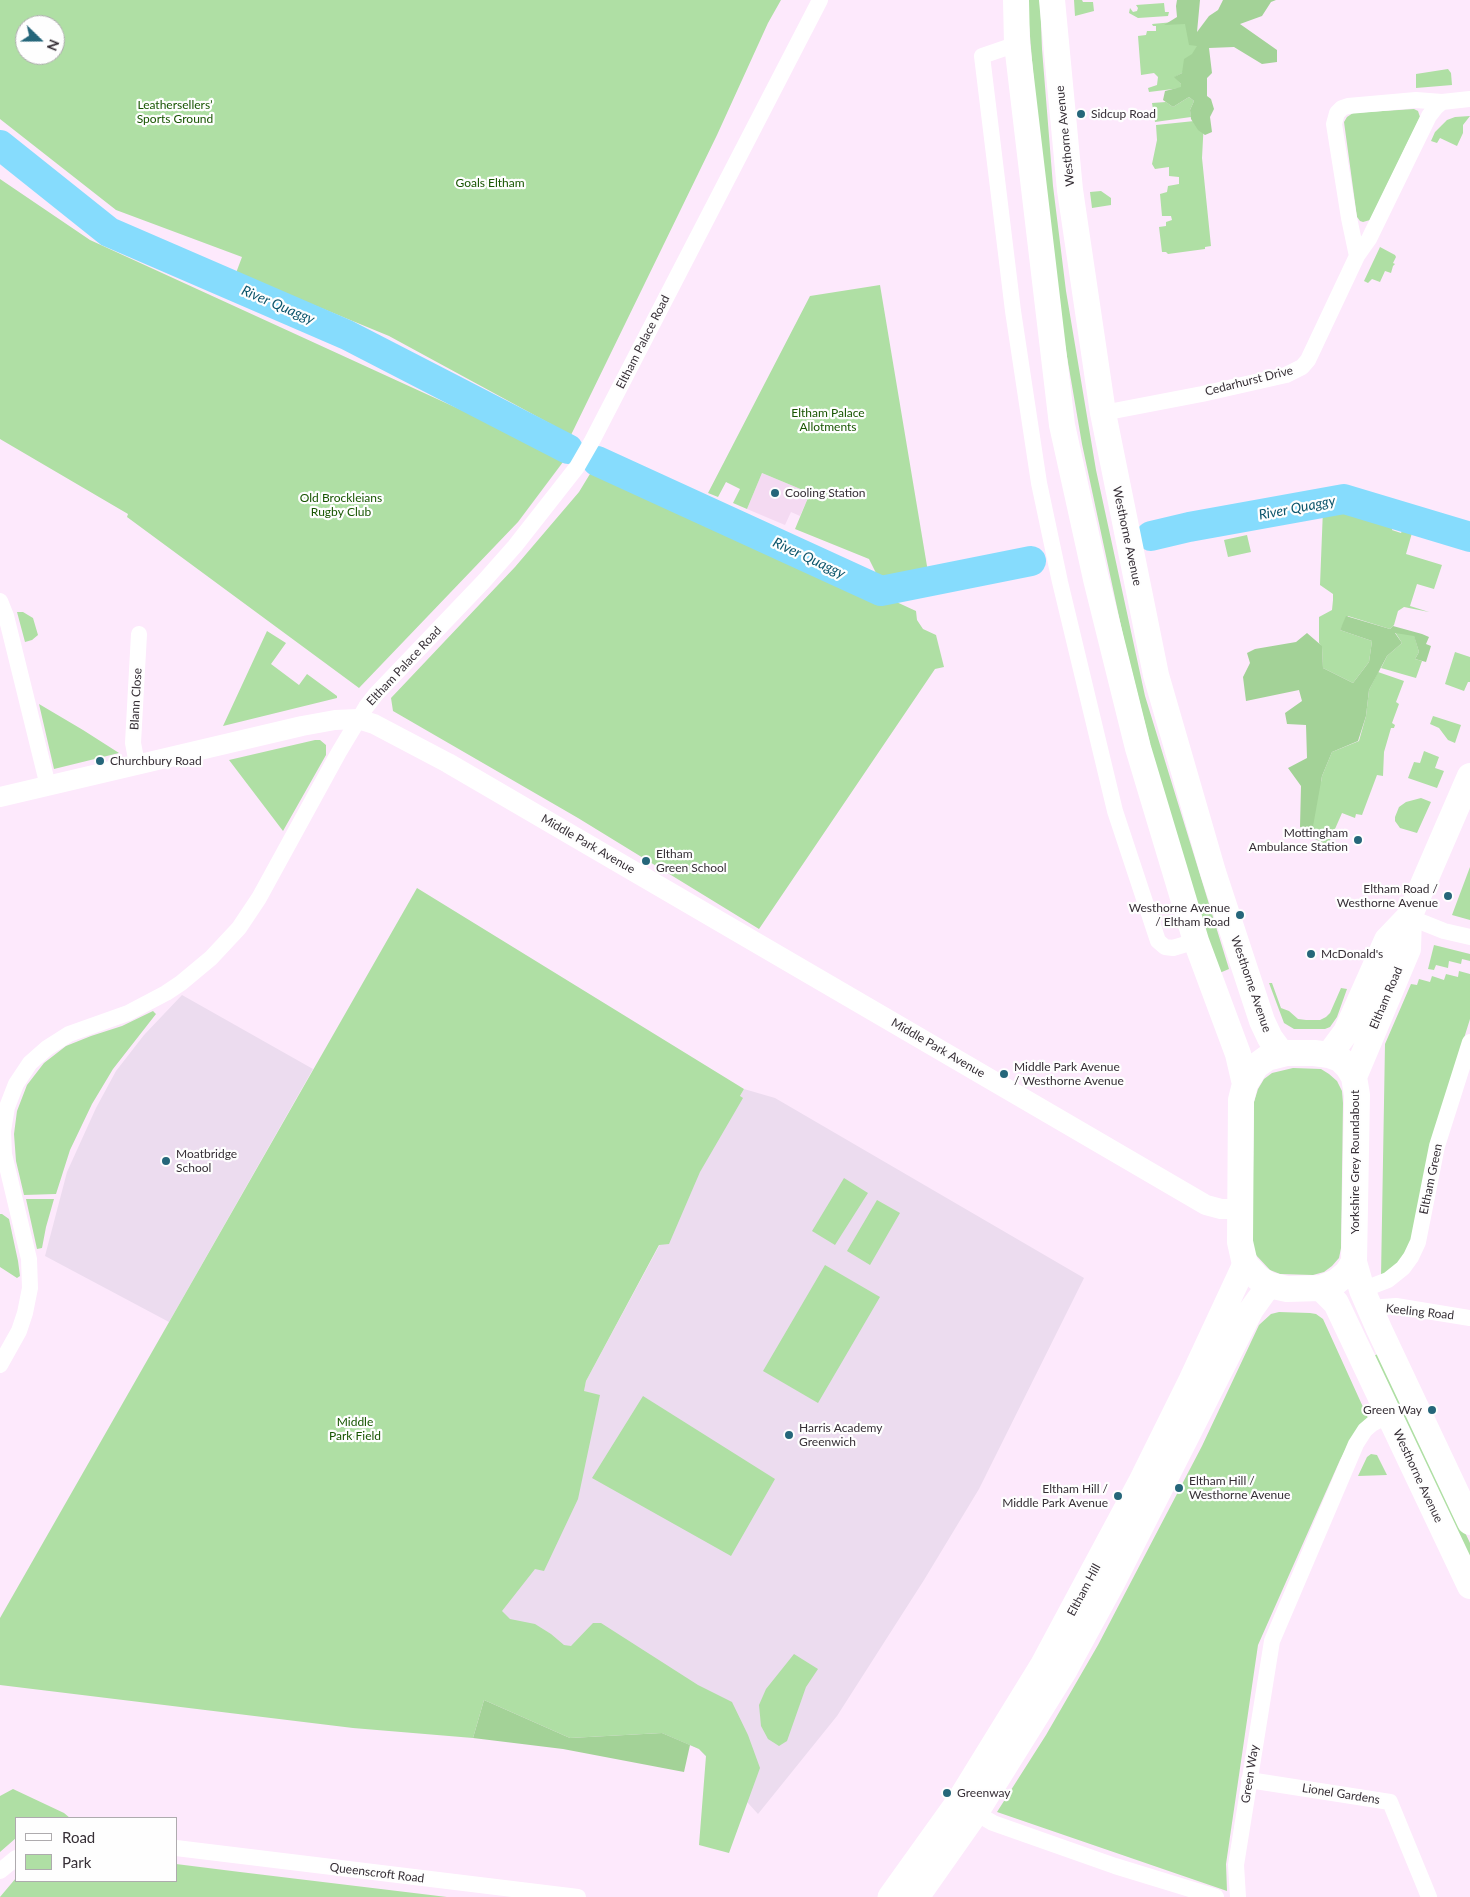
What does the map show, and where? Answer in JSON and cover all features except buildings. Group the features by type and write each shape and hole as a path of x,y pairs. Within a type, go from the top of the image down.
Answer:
{"highway":[{"path":"1016,0 1017,44 1062,425 1096,579 1189,943 1238,1054 1245,1084"},
{"name":"Westhorne Avenue","path":"1052,0 1070,190 1103,413 1114,476 1158,685 1207,854 1262,1021 1270,1038 1281,1054"},
{"name":"Eltham Road","path":"1328,1055 1346,1032 1387,940 1409,917 1470,776"},
{"name":"Eltham Road","path":"1354,1077 1408,949 1409,917"},
{"name":"Yorkshire Grey Roundabout","path":"1244,1264 1240,1242 1239,1209 1241,1100 1245,1084 1256,1066 1266,1058 1281,1054 1314,1052 1340,1059 1354,1077 1357,1095 1354,1262"},
{"path":"1354,1262 1366,1300 1470,1521"},
{"path":"1244,1264 1258,1278 1269,1285 1287,1290 1321,1288 1336,1282 1347,1273 1354,1262"},
{"name":"Westhorne Avenue","path":"1321,1288 1336,1303 1470,1586"}],"main road":[{"name":"Eltham Hill","path":"890,1897 958,1802 1043,1664 1144,1475 1191,1380 1244,1264"},
{"name":"Eltham Hill","path":"917,1897 976,1813 1064,1672 1112,1584 1251,1310 1269,1285"}],"street":[{"name":"Eltham Palace Road","path":"0,1365 19,1331 30,1288 29,1259 7,1201 3,1131 7,1107 16,1084 30,1064 47,1048 69,1034 128,1013 181,983 211,958 239,928 259,898 358,719 376,694 516,546 577,467 820,0"},
{"path":"1017,44 982,56 1012,311 1039,483 1060,582 1115,811 1158,941 1165,947 1173,948 1189,943"},
{"path":"1357,256 1334,124 1337,113 1342,108 1348,106 1416,100 1442,102 1470,99"},
{"name":"Cedarhurst Drive","path":"1103,413 1202,394 1294,372 1302,366 1308,360 1357,256 1369,239 1429,116 1442,102"},
{"path":"0,601 6,616 48,786"},
{"name":"Blann Close","path":"137,764 133,743 139,634"},
{"name":"Middle Park Avenue","path":"0,797 302,726 336,720 358,719 374,724 448,763 1206,1205 1221,1209 1239,1209"},
{"path":"1409,917 1444,931 1470,937"},
{"name":"Eltham Green","path":"1366,1300 1403,1268 1418,1242 1437,1146 1470,1042"},
{"name":"Keeling Road","path":"1366,1300 1382,1307 1396,1306 1470,1318"},
{"name":"Green Way","path":"1238,1897 1236,1865 1272,1640 1356,1444 1365,1430 1389,1415"},
{"name":"Lionel Gardens","path":"1249,1780 1390,1802 1429,1897"},
{"path":"976,1813 993,1823 1115,1866 1216,1897"},
{"name":"Queenscroft Road","path":"178,1848 578,1897"},
{"path":"0,1871 15,1859"}],"shaded area":[{"path":"762,473 810,493 800,516 791,512 785,525 747,509"},
{"name":"Moatbridge School","path":"182,995 313,1069 169,1322 45,1256 67,1172 96,1108 116,1071 144,1035"},
{"name":"Harris Academy Greenwich","path":"744,1089 775,1098 1084,1278 979,1489 924,1580 837,1716 758,1814 699,1749 662,1733 464,1628 559,1497 586,1381"}],"green space":[{"name":"Goals Eltham","path":"0,0 781,0 768,23 717,135 571,435 389,336 236,273 242,257 116,210 0,119"},
{"path":"1027,0 1040,0 1053,186 1066,291 1096,470 1145,696 1229,969 1217,974 1173,836 1124,640 1082,444 1047,240"},
{"path":"1074,0 1093,2 1094,11 1075,16"},
{"path":"1177,0 1200,0 1197,32 1209,16 1218,10 1223,0 1276,0 1271,2 1262,16 1240,24 1277,50 1277,62 1262,64 1234,47 1209,48 1212,73 1207,78 1207,96 1211,99 1214,109 1210,117 1212,132 1205,135 1198,130 1191,119 1190,110 1194,101 1189,97 1173,107 1163,100 1165,91 1181,87 1181,84 1174,77 1182,73 1184,59 1192,54 1197,46 1189,45 1185,24 1164,25 1177,17"},
{"path":"1164,3 1165,12 1169,12 1168,16 1138,18 1129,13 1130,8 1133,12 1137,11 1136,5"},
{"path":"1185,21 1207,43 1182,73 1175,77 1181,84 1181,88 1149,92 1148,88 1157,85 1158,77 1154,73 1141,75 1138,36 1146,35 1147,31 1156,31 1156,26 1152,24"},
{"path":"1448,69 1451,73 1452,85 1416,88 1416,74"},
{"path":"1189,97 1194,101 1190,110 1191,117 1155,122 1152,103 1166,102 1173,107"},
{"path":"1414,109 1418,111 1420,117 1370,220 1360,221 1357,217 1344,122 1353,113"},
{"path":"1470,116 1463,125 1463,133 1457,146 1440,138 1437,143 1431,141 1435,132 1447,120 1455,117"},
{"path":"1204,120 1202,158 1211,246 1205,247 1205,249 1168,254 1162,252 1159,227 1166,226 1166,222 1172,220 1171,216 1162,216 1160,194 1167,192 1168,186 1179,184 1179,177 1169,176 1169,167 1155,169 1152,164 1157,140 1156,125"},
{"name":"Old Brockleians Rugby Club","path":"0,179 90,240 566,458 518,522 359,688 127,517 128,514 0,439"},
{"path":"1101,191 1111,198 1111,205 1092,208 1090,192"},
{"path":"1380,247 1395,255 1393,263 1395,264 1391,273 1385,271 1380,282 1372,279 1368,283 1364,281"},
{"name":"Eltham Palace Allotments","path":"880,285 928,572 882,585 869,559 795,529 810,493 762,473 747,509 733,503 740,489 726,482 718,497 708,493 810,296"},
{"path":"596,464 916,611 917,620 923,629 936,635 944,667 935,669 759,929 578,818 393,711 391,698 515,567 579,492"},
{"path":"1343,505 1443,534 1442,536 1394,523 1392,530 1401,533 1402,531 1412,533 1406,554 1442,565 1434,589 1417,584 1410,606 1429,612 1404,607 1398,611 1394,625 1390,629 1348,616 1340,630 1372,641 1369,662 1353,683 1323,668 1322,647 1319,643 1319,617 1332,610 1333,600 1333,594 1320,585 1323,509"},
{"path":"1247,535 1251,552 1228,557 1224,540"},
{"path":"17,612 23,612 33,618 38,635 32,640 25,642"},
{"path":"1346,616 1390,629 1393,626 1422,634 1429,637 1426,644 1431,646 1426,662 1415,659 1419,652 1414,636 1395,633 1402,643 1387,656 1369,690 1366,716 1358,741 1332,752 1322,776 1312,832 1300,827 1301,786 1288,768 1307,758 1306,725 1287,724 1285,713 1302,701 1299,690 1246,701 1243,677 1250,663 1247,653 1255,649 1296,642 1307,633 1322,646 1323,668 1353,683 1369,662 1372,641 1340,630"},
{"path":"267,631 286,643 271,664 299,685 307,674 337,696 337,698 223,726"},
{"path":"1395,632 1414,635 1419,652 1415,659 1422,661 1416,678 1381,668 1387,656 1402,643"},
{"path":"1455,652 1470,657 1470,682 1468,682 1464,691 1445,684"},
{"path":"1378,672 1404,681 1396,702 1399,704 1392,723 1395,725 1394,728 1391,728 1384,752 1383,776 1377,775 1362,815 1356,814 1355,818 1342,813 1328,845 1306,835 1314,784 1321,782 1332,752 1359,741 1366,716 1369,690"},
{"path":"39,704 83,730 119,753 54,769"},
{"path":"1433,716 1461,725 1455,743 1448,740 1439,728 1430,724"},
{"path":"320,740 326,745 326,755 283,831 229,760"},
{"path":"1424,751 1439,757 1435,768 1444,771 1437,788 1408,778 1414,762 1420,763"},
{"path":"1421,798 1431,802 1417,833 1400,828 1395,821 1399,807 1406,802"},
{"path":"1470,867 1470,920 1452,915"},
{"name":"Middle Park Field","path":"417,888 744,1089 740,1096 743,1098 700,1172 669,1244 659,1245 586,1381 584,1391 600,1395 578,1499 544,1571 535,1569 502,1611 510,1619 535,1624 564,1645 571,1646 593,1623 601,1623 698,1685 732,1702 748,1735 760,1768 729,1853 699,1845 706,1756 699,1749 662,1733 570,1738 484,1700 473,1738 353,1728 0,1685 0,1618"},
{"path":"1434,945 1470,954 1470,961 1462,959 1461,964 1449,961 1448,968 1436,965 1434,970 1428,969"},
{"path":"1459,971 1470,974 1470,1019 1431,1144 1412,1241 1398,1263 1381,1277 1385,1044 1411,984 1417,985 1419,979 1430,982 1432,976 1444,980 1446,974 1458,977"},
{"path":"1269,983 1272,983 1281,1008 1289,1011 1298,1019 1306,1020 1320,1020 1326,1017 1330,1013 1341,988 1347,989 1337,1017 1330,1027 1325,1029 1294,1029 1284,1023"},
{"path":"153,1011 156,1014 113,1069 92,1104 70,1150 56,1194 24,1195 16,1161 14,1134 17,1111 27,1085 44,1063 66,1046 122,1026"},
{"path":"1293,1068 1321,1069 1337,1081 1342,1091 1341,1248 1339,1258 1332,1266 1324,1272 1313,1275 1280,1274 1270,1270 1255,1254 1252,1244 1254,1102 1258,1089 1264,1079 1272,1073"},
{"path":"844,1178 868,1193 835,1245 812,1231"},
{"path":"26,1199 54,1199 42,1248 37,1249"},
{"path":"877,1200 900,1213 870,1265 847,1251"},
{"path":"0,1214 9,1219 18,1261 20,1276 17,1278 0,1267"},
{"path":"825,1265 880,1297 818,1403 763,1371"},
{"path":"1279,1312 1310,1313 1316,1314 1323,1319 1368,1418 1352,1437 1340,1460 1258,1645 1226,1864 1227,1891 997,1812 1046,1735 1098,1645 1202,1446 1259,1325 1271,1314"},
{"path":"1380,1353 1470,1543 1470,1565 1371,1357"},
{"path":"643,1396 775,1479 731,1556 592,1478"},
{"path":"1371,1454 1377,1455 1387,1475 1358,1476 1367,1457"},
{"path":"794,1654 818,1669 806,1687 787,1741 779,1746 768,1739 761,1726 759,1705 766,1689"},
{"path":"484,1700 570,1738 662,1733 690,1745 684,1772 563,1749 473,1738"},
{"path":"13,1789 69,1817 15,1817 15,1839 0,1852 0,1796"},
{"path":"178,1864 447,1897 0,1897 15,1879 15,1882 178,1882"}],"waterway":[{"name":"River Quaggy","path":"0,145 109,232 347,335 568,449"},
{"name":"River Quaggy","path":"597,461 881,591 1031,561"},
{"name":"River Quaggy","path":"1151,536 1189,527 1344,499 1470,537"}],"place":[{"name":"Sidcup Road","path":"1081,114"},
{"name":"Cooling Station","path":"775,493"},
{"name":"Churchbury Road","path":"100,761"},
{"name":"Mottingham Ambulance Station","path":"1358,840"},
{"name":"Eltham Green School","path":"646,861"},
{"name":"Eltham Road / Westhorne Avenue","path":"1448,896"},
{"name":"Westhorne Avenue / Eltham Road","path":"1240,915"},
{"name":"McDonald's","path":"1311,954"},
{"name":"Middle Park Avenue / Westhorne Avenue","path":"1004,1074"},
{"name":"Moatbridge School","path":"166,1161"},
{"name":"Green Way","path":"1432,1410"},
{"name":"Harris Academy Greenwich","path":"789,1435"},
{"name":"Eltham Hill / Westhorne Avenue","path":"1179,1488"},
{"name":"Eltham Hill / Middle Park Avenue","path":"1118,1496"},
{"name":"Greenway","path":"947,1793"}],"park label":[{"name":"Leathersellers’ Sports Ground","path":"175,112"}]}
